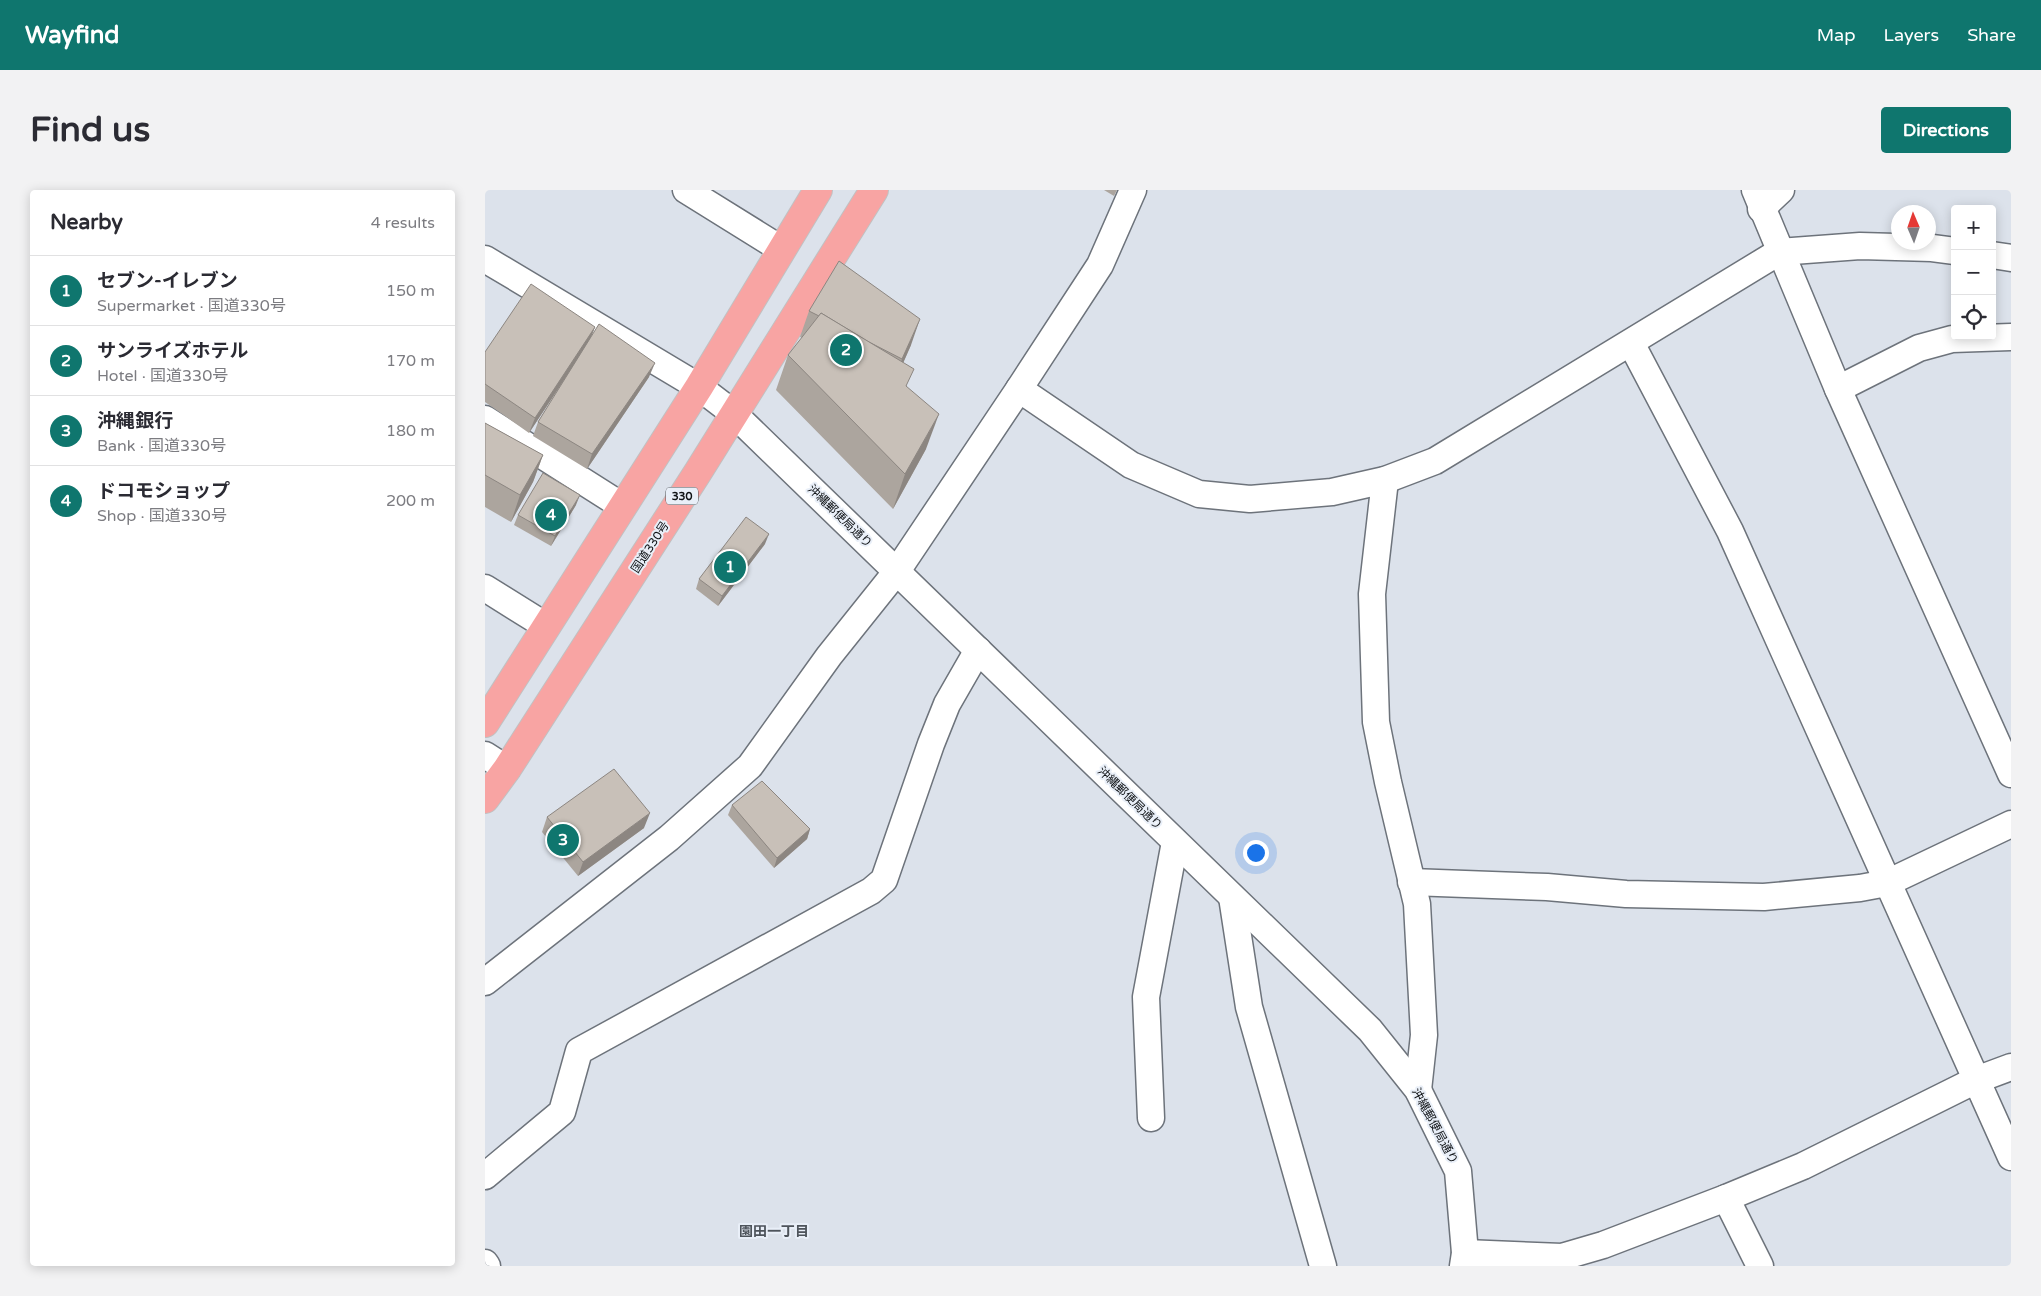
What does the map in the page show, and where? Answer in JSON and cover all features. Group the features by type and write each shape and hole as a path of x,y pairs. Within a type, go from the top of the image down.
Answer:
{"highway":[{"path":"485,723 699,387 818,190"},
{"name":"国道330号","path":"485,799 496,762 698,472 733,413 874,190"}],"street":[{"path":"687,190 781,249"},
{"path":"485,982 669,838 750,766 829,656 897,570 1019,388 1100,265 1133,190"},
{"path":"1781,190 1758,200 1838,389 2011,774"},
{"path":"1019,388 1131,465 1199,494 1250,499 1332,492 1385,480 1435,461 1779,252 1860,246 1932,248 1951,250"},
{"path":"1996,256 2011,258"},
{"name":"沖縄郵便局通り","path":"485,259 699,387 733,413 1370,1030 1418,1090 1458,1171 1464,1260"},
{"path":"1838,389 1919,348 1952,339 2011,337"},
{"path":"1631,343 1730,531 2011,1157"},
{"path":"485,419 622,506"},
{"path":"1385,480 1372,594 1377,722 1417,904 1424,1034 1418,1090"},
{"path":"485,588 546,626"},
{"path":"485,1176 561,1112 579,1051 871,891 884,880 947,704 978,650"},
{"path":"1411,882 1547,888 1626,894 1764,897 1860,888 1887,883 2011,824"},
{"path":"1151,1118 1146,996 1175,842"},
{"path":"1232,897 1249,1007 1323,1266"},
{"path":"1464,1260 1562,1256 1603,1245 1727,1198 1803,1166 1975,1080 2011,1067"},
{"path":"1727,1198 1760,1266"}],"building":[{"path":"839,261 920,319 902,359 867,341 821,313 819,316 809,311"},
{"path":"531,284 595,327 535,418 485,384 485,352"},
{"path":"821,313 914,369 906,386 939,414 905,474 788,355"},
{"path":"599,324 655,363 592,454 538,422"},
{"path":"485,423 543,455 520,495 485,475"},
{"path":"543,473 580,495 555,536 518,515"},
{"path":"746,517 769,534 722,596 699,579"},
{"path":"614,769 650,813 583,862 547,817"},
{"path":"762,781 810,829 777,858 732,805"}],"place":[{"name":"サンライズホテル","path":"846,350"},
{"name":"ドコモショップ","path":"551,515"},
{"name":"セブン-イレブン","path":"730,567"},
{"name":"沖縄銀行","path":"563,840"}],"district":[{"name":"園田一丁目","path":"774,1231"}]}
